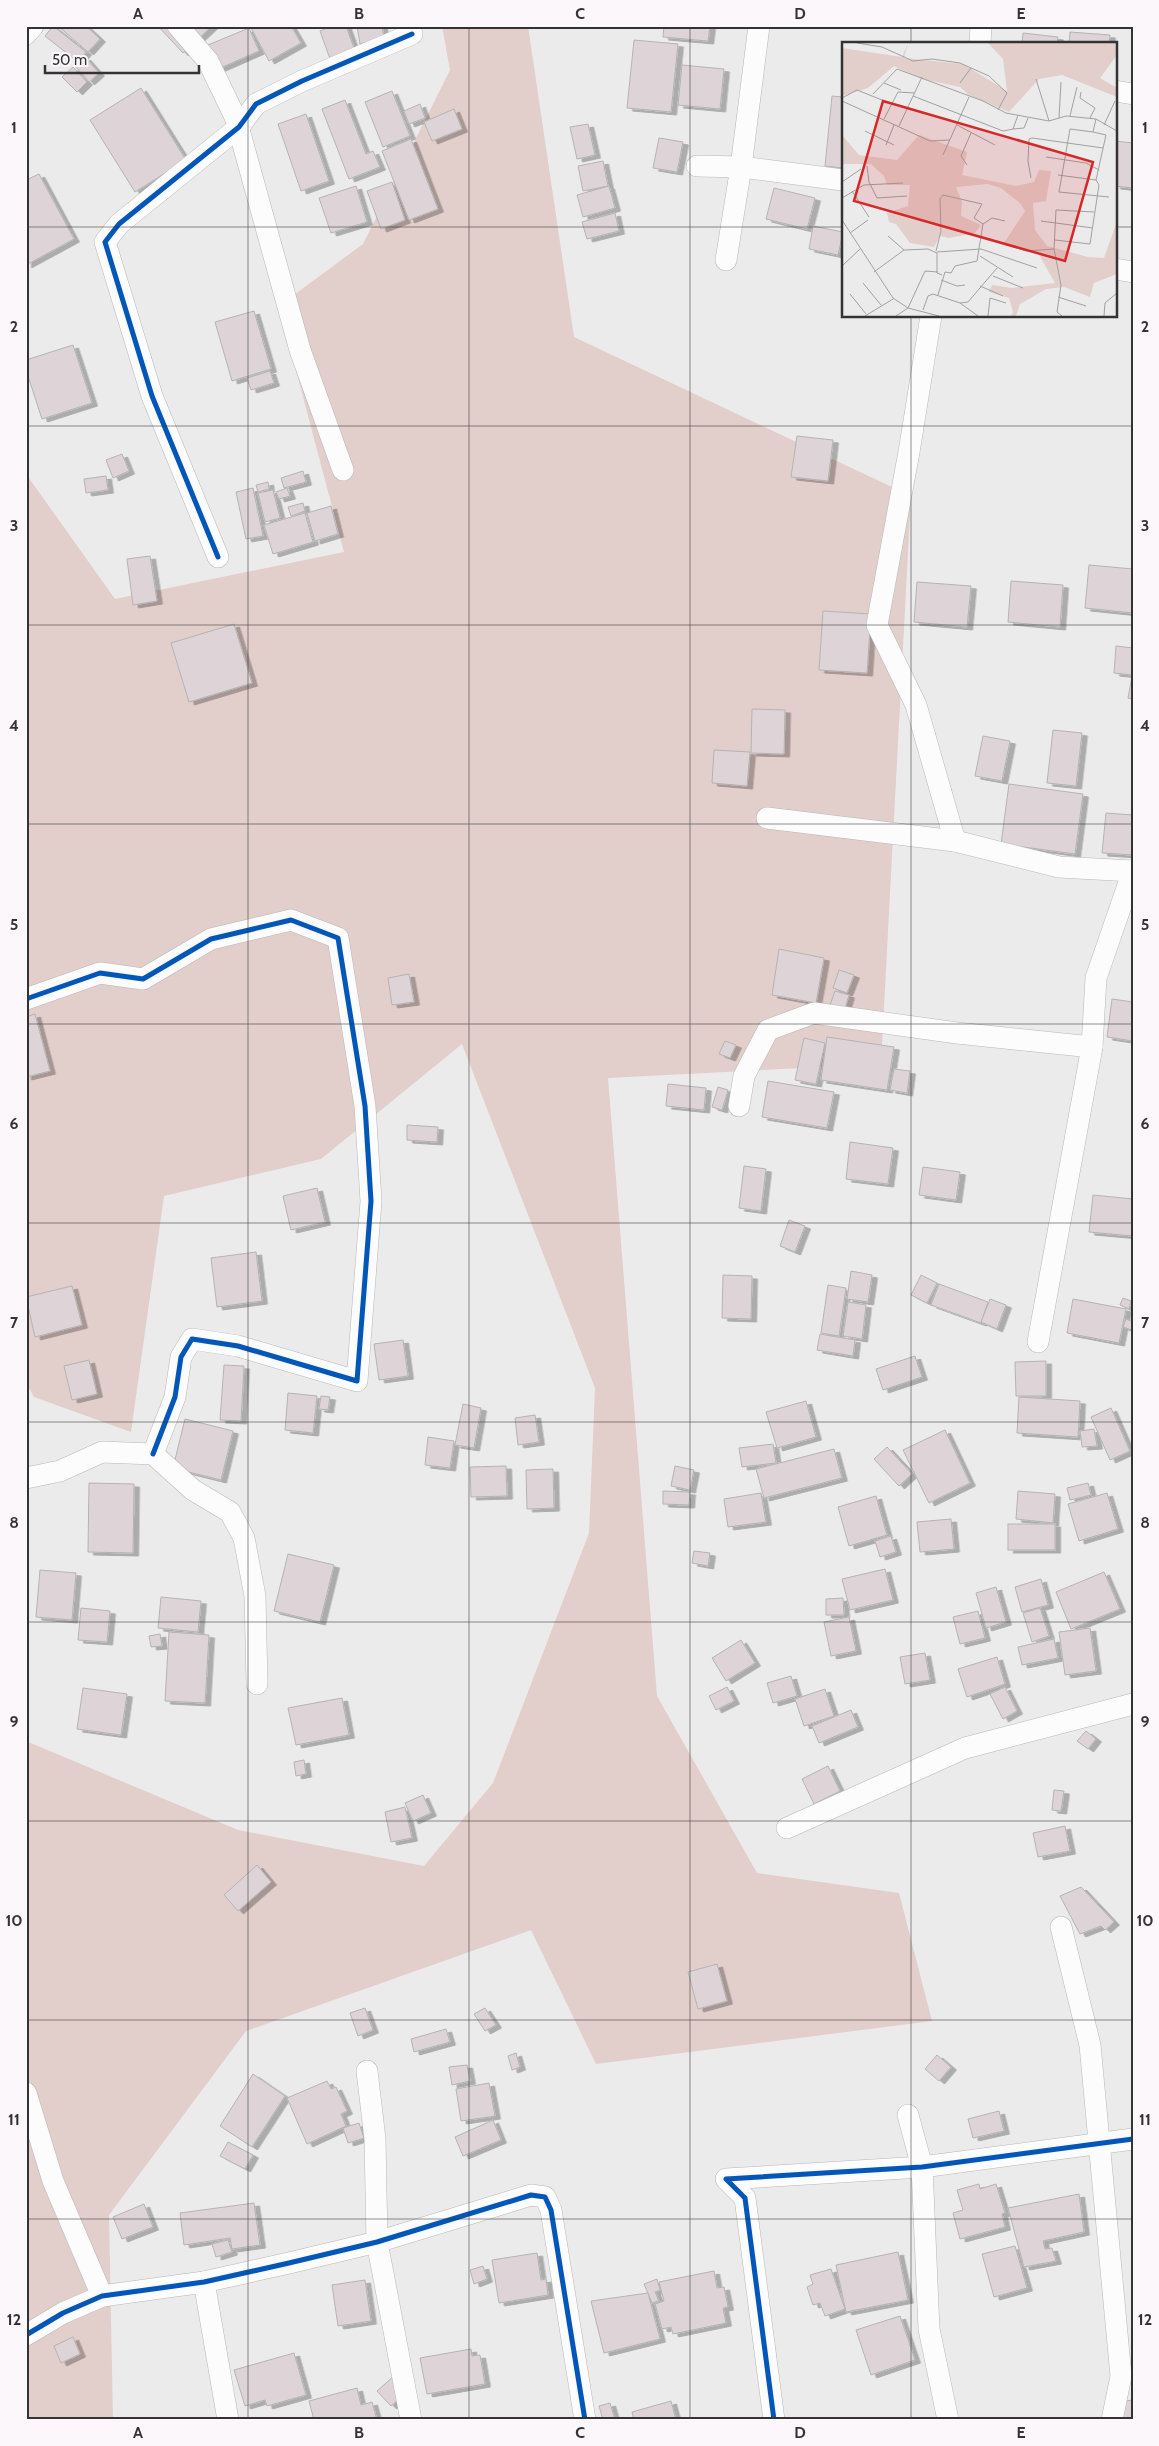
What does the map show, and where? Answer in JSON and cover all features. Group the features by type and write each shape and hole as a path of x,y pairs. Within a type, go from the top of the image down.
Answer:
{"street":[{"path":"26,34 33,26"},
{"path":"178,26 208,61 239,127 300,350 343,470"},
{"path":"726,260 742,167 759,26"},
{"path":"980,42 981,26"},
{"path":"218,557 152,396 105,242 120,224 239,127 256,104 412,34"},
{"path":"1116,91 1133,94"},
{"path":"697,166 742,167 842,180"},
{"path":"1116,270 1133,272"},
{"path":"931,318 909,452 877,626 916,705 955,841"},
{"path":"767,818 955,841 1059,867 1133,870 1096,978 1092,1047 1038,1342"},
{"path":"26,999 100,972 143,979 211,938 291,920 338,938 365,1106 372,1201 357,1380 238,1346 192,1340 181,1358 175,1397 153,1454"},
{"path":"739,1106 744,1076 768,1030 814,1013 957,1034 1092,1047"},
{"path":"26,1478 60,1471 102,1452 153,1454 193,1490 230,1512 244,1538 255,1596 257,1684"},
{"path":"787,1828 965,1748 1133,1704"},
{"path":"1061,1928 1090,2045 1121,2376 1112,2420"},
{"path":"367,2071 375,2139 378,2242 411,2420"},
{"path":"26,2093 53,2181 102,2296"},
{"path":"908,2114 922,2167 929,2329 948,2420"},
{"path":"774,2420 745,2198 726,2179 922,2167 1133,2139"},
{"path":"26,2335 63,2314 102,2296 204,2282 378,2242 531,2194 545,2197 551,2210 585,2420"},
{"path":"204,2282 228,2420"}],"shaded area":[{"path":"442,26 528,26 574,337 911,496 881,1064 608,1078 657,1696 757,1873 899,1893 932,2021 596,2064 531,1930 246,2031 109,2215 113,2420 26,2420 26,1741 238,1830 424,1866 493,1783 589,1533 595,1388 462,1044 321,1159 164,1196 131,1432 34,1397 26,1382 26,474 115,599 344,552 279,306 363,244 450,70"}],"building":[{"path":"53,26 86,52 78,62 45,36"},
{"path":"58,26 86,26 100,39 88,52"},
{"path":"158,26 212,26 183,53"},
{"path":"250,26 291,26 301,43 269,61"},
{"path":"333,26 346,26 359,62 334,70 320,31"},
{"path":"357,26 382,26 384,39 360,44"},
{"path":"664,26 710,26 708,41 663,37"},
{"path":"249,28 259,51 218,69 208,45"},
{"path":"1070,32 1110,35 1109,42 1069,42"},
{"path":"1023,33 1058,37 1057,42 1022,42"},
{"path":"634,40 678,44 671,112 627,108"},
{"path":"85,57 99,73 89,82 75,66"},
{"path":"682,65 724,69 720,109 678,105"},
{"path":"73,67 87,82 77,92 62,77"},
{"path":"141,88 186,160 135,192 90,120"},
{"path":"392,91 410,136 383,147 365,102"},
{"path":"832,96 842,97 842,168 825,166"},
{"path":"345,100 366,154 373,151 380,167 349,179 322,109"},
{"path":"420,104 425,118 409,124 404,111"},
{"path":"454,109 462,129 432,141 424,122"},
{"path":"306,114 329,181 301,191 278,124"},
{"path":"588,124 595,155 577,159 570,127"},
{"path":"659,138 683,142 677,172 653,168"},
{"path":"411,139 438,209 409,220 382,151"},
{"path":"1116,141 1133,143 1133,188 1116,186"},
{"path":"603,161 608,186 583,191 578,166"},
{"path":"39,174 74,239 26,265 26,180"},
{"path":"392,182 405,220 381,229 367,191"},
{"path":"356,186 367,222 331,233 319,198"},
{"path":"609,186 615,208 583,217 577,195"},
{"path":"774,188 815,198 807,229 766,219"},
{"path":"615,213 619,231 587,239 582,222"},
{"path":"813,226 842,232 838,255 809,249"},
{"path":"254,311 271,369 232,381 215,322"},
{"path":"73,345 92,403 42,419 26,370 26,360"},
{"path":"270,371 274,383 251,390 247,378"},
{"path":"797,436 833,440 828,481 791,477"},
{"path":"122,454 129,471 113,478 106,460"},
{"path":"303,471 306,482 284,488 281,478"},
{"path":"106,476 108,490 86,493 84,479"},
{"path":"268,482 269,489 258,492 256,485"},
{"path":"253,488 263,536 246,539 236,492"},
{"path":"287,488 290,496 279,499 276,492"},
{"path":"273,490 280,518 265,522 258,493"},
{"path":"303,503 305,511 291,516 288,507"},
{"path":"331,506 338,534 315,541 307,513"},
{"path":"305,513 313,542 273,554 264,525"},
{"path":"150,556 157,601 133,605 127,559"},
{"path":"1089,565 1133,569 1133,613 1085,608"},
{"path":"1011,581 1063,585 1060,627 1008,622"},
{"path":"917,582 971,586 967,627 914,622"},
{"path":"823,611 871,614 867,673 819,670"},
{"path":"234,624 252,683 189,702 171,643"},
{"path":"1116,646 1133,648 1132,675 1114,673"},
{"path":"1133,671 1133,699 1128,698"},
{"path":"752,709 785,710 784,754 751,753"},
{"path":"1053,730 1082,733 1076,786 1047,783"},
{"path":"983,736 1010,741 1002,781 975,776"},
{"path":"714,750 750,752 747,786 712,783"},
{"path":"1009,784 1083,794 1075,854 1001,844"},
{"path":"1106,813 1133,815 1133,855 1102,853"},
{"path":"779,949 824,958 816,1003 772,995"},
{"path":"839,970 854,975 847,993 833,988"},
{"path":"409,974 414,1002 392,1005 388,978"},
{"path":"835,991 849,995 844,1012 829,1008"},
{"path":"1112,999 1133,1002 1133,1041 1107,1037"},
{"path":"35,1014 50,1071 26,1077 26,1017"},
{"path":"827,1037 894,1047 887,1090 821,1080"},
{"path":"804,1038 825,1043 816,1084 795,1080"},
{"path":"725,1041 736,1045 730,1058 719,1054"},
{"path":"894,1069 910,1071 907,1093 890,1090"},
{"path":"768,1081 834,1092 827,1128 762,1117"},
{"path":"668,1084 706,1088 704,1110 666,1106"},
{"path":"718,1087 728,1090 722,1110 712,1107"},
{"path":"407,1125 438,1127 437,1142 407,1140"},
{"path":"850,1142 893,1148 888,1184 846,1179"},
{"path":"744,1166 766,1169 761,1211 739,1208"},
{"path":"923,1167 960,1172 956,1200 919,1195"},
{"path":"317,1188 325,1222 291,1230 283,1196"},
{"path":"1093,1195 1133,1199 1133,1236 1089,1232"},
{"path":"789,1220 805,1226 795,1252 780,1246"},
{"path":"256,1252 262,1301 217,1307 211,1258"},
{"path":"851,1271 872,1275 868,1302 847,1299"},
{"path":"723,1275 752,1276 751,1319 722,1318"},
{"path":"921,1275 937,1283 927,1303 911,1295"},
{"path":"939,1284 988,1302 981,1323 931,1305"},
{"path":"828,1285 846,1288 839,1336 821,1333"},
{"path":"72,1286 82,1325 35,1337 26,1297"},
{"path":"1123,1298 1131,1301 1129,1309 1120,1305"},
{"path":"990,1299 1006,1305 997,1329 981,1322"},
{"path":"1073,1299 1126,1309 1119,1343 1067,1333"},
{"path":"848,1302 866,1305 862,1339 843,1336"},
{"path":"1126,1319 1133,1322 1132,1330 1123,1327"},
{"path":"820,1334 855,1340 853,1356 817,1350"},
{"path":"403,1340 408,1376 379,1380 374,1344"},
{"path":"915,1356 922,1377 883,1390 876,1369"},
{"path":"89,1360 97,1394 72,1400 64,1366"},
{"path":"1046,1361 1046,1396 1016,1396 1015,1362"},
{"path":"224,1365 244,1366 241,1421 220,1420"},
{"path":"288,1393 317,1396 313,1433 285,1430"},
{"path":"321,1396 330,1397 328,1410 319,1409"},
{"path":"1019,1397 1080,1401 1078,1437 1017,1433"},
{"path":"806,1401 816,1437 777,1448 766,1412"},
{"path":"463,1404 481,1408 474,1448 455,1445"},
{"path":"1111,1408 1130,1451 1110,1460 1091,1417"},
{"path":"535,1415 539,1442 518,1445 515,1418"},
{"path":"185,1419 233,1431 221,1480 173,1468"},
{"path":"1094,1429 1097,1446 1082,1447 1080,1431"},
{"path":"945,1430 970,1483 929,1503 903,1450"},
{"path":"428,1437 454,1441 450,1468 425,1465"},
{"path":"773,1444 776,1463 742,1467 739,1448"},
{"path":"887,1447 912,1474 899,1486 874,1459"},
{"path":"834,1449 842,1478 764,1498 756,1469"},
{"path":"506,1466 507,1496 471,1497 470,1467"},
{"path":"675,1466 694,1470 690,1490 671,1486"},
{"path":"553,1469 554,1508 527,1509 526,1470"},
{"path":"89,1483 134,1484 133,1553 88,1552"},
{"path":"1088,1483 1091,1495 1070,1500 1067,1488"},
{"path":"663,1491 690,1492 689,1505 663,1504"},
{"path":"1018,1491 1055,1494 1053,1523 1016,1519"},
{"path":"761,1493 766,1522 728,1527 724,1499"},
{"path":"1107,1493 1118,1529 1079,1541 1068,1504"},
{"path":"876,1496 887,1535 849,1546 838,1507"},
{"path":"951,1519 954,1549 920,1552 917,1522"},
{"path":"1008,1524 1055,1524 1055,1550 1008,1550"},
{"path":"891,1536 896,1552 880,1557 875,1541"},
{"path":"694,1551 710,1553 708,1566 692,1563"},
{"path":"288,1554 334,1565 320,1622 274,1611"},
{"path":"885,1569 893,1600 850,1610 842,1579"},
{"path":"40,1570 76,1573 72,1620 36,1617"},
{"path":"1104,1572 1120,1609 1071,1629 1056,1592"},
{"path":"1041,1579 1048,1605 1022,1612 1015,1587"},
{"path":"996,1587 1006,1622 986,1628 976,1593"},
{"path":"161,1597 201,1601 198,1632 158,1628"},
{"path":"843,1598 844,1615 826,1615 826,1599"},
{"path":"81,1608 110,1611 107,1642 78,1640"},
{"path":"1040,1608 1049,1636 1032,1642 1023,1613"},
{"path":"978,1611 985,1638 960,1644 953,1617"},
{"path":"849,1617 856,1651 831,1656 824,1622"},
{"path":"1090,1628 1096,1671 1065,1675 1059,1632"},
{"path":"169,1632 209,1635 205,1703 165,1701"},
{"path":"160,1634 162,1646 151,1647 149,1636"},
{"path":"1054,1639 1058,1658 1022,1665 1018,1647"},
{"path":"741,1640 755,1663 726,1681 712,1658"},
{"path":"925,1653 930,1680 905,1684 900,1657"},
{"path":"997,1657 1005,1684 967,1697 958,1669"},
{"path":"791,1676 797,1696 773,1703 767,1683"},
{"path":"727,1687 734,1701 716,1710 709,1696"},
{"path":"1005,1687 1017,1711 1003,1719 990,1694"},
{"path":"83,1688 127,1694 121,1735 77,1729"},
{"path":"825,1689 834,1716 804,1726 795,1699"},
{"path":"342,1698 349,1735 296,1745 288,1708"},
{"path":"851,1710 858,1727 819,1743 812,1726"},
{"path":"1086,1731 1096,1739 1088,1749 1077,1741"},
{"path":"304,1760 306,1774 296,1776 294,1762"},
{"path":"828,1766 840,1791 814,1804 802,1779"},
{"path":"1054,1790 1064,1791 1061,1811 1052,1810"},
{"path":"423,1795 431,1813 413,1821 405,1803"},
{"path":"405,1807 412,1838 391,1842 385,1812"},
{"path":"1065,1826 1070,1851 1038,1857 1033,1833"},
{"path":"257,1865 271,1882 238,1911 224,1895"},
{"path":"1081,1887 1114,1922 1105,1930 1101,1926 1080,1934 1060,1896"},
{"path":"717,1964 727,2001 698,2009 688,1972"},
{"path":"365,2008 373,2030 358,2036 350,2013"},
{"path":"485,2008 496,2025 485,2031 474,2014"},
{"path":"446,2029 450,2042 414,2052 411,2039"},
{"path":"516,2053 520,2067 512,2070 508,2056"},
{"path":"937,2055 951,2067 939,2081 925,2069"},
{"path":"467,2065 470,2081 452,2085 449,2067"},
{"path":"253,2074 285,2096 252,2147 220,2126"},
{"path":"327,2081 331,2089 336,2087 347,2111 341,2114 346,2126 307,2144 287,2098"},
{"path":"489,2083 495,2116 461,2121 456,2089"},
{"path":"999,2111 1004,2131 973,2138 968,2119"},
{"path":"493,2120 501,2140 463,2156 455,2137"},
{"path":"359,2123 364,2138 348,2143 343,2128"},
{"path":"228,2142 253,2155 245,2169 220,2156"},
{"path":"979,2184 980,2189 996,2184 1005,2213 1002,2214 1005,2227 960,2239 953,2213 963,2210 957,2190"},
{"path":"1079,2194 1084,2232 1043,2241 1045,2249 1052,2248 1056,2261 1024,2267 1008,2208"},
{"path":"254,2203 260,2245 232,2249 230,2238 184,2245 180,2213"},
{"path":"144,2204 153,2227 122,2239 113,2217"},
{"path":"228,2240 232,2252 216,2257 212,2244"},
{"path":"1015,2246 1027,2288 994,2297 982,2254"},
{"path":"898,2252 908,2300 846,2312 836,2265"},
{"path":"537,2253 541,2280 546,2279 548,2295 499,2303 492,2260"},
{"path":"483,2266 487,2279 474,2284 470,2270"},
{"path":"831,2269 845,2309 825,2316 820,2303 813,2305 807,2287 813,2284 810,2275"},
{"path":"714,2271 717,2288 724,2287 728,2307 723,2308 726,2323 673,2334 671,2327 662,2329 655,2304 664,2301 659,2282"},
{"path":"657,2279 660,2290 655,2292 659,2301 652,2303 644,2284"},
{"path":"365,2280 371,2321 338,2326 332,2285"},
{"path":"648,2293 660,2339 604,2353 591,2301"},
{"path":"900,2316 915,2360 871,2375 856,2330"},
{"path":"73,2337 80,2354 61,2363 54,2346"},
{"path":"471,2349 472,2356 480,2355 485,2384 427,2394 420,2358"},
{"path":"294,2353 306,2395 267,2406 265,2400 245,2406 234,2370"},
{"path":"395,2375 405,2394 391,2406 377,2391"},
{"path":"357,2388 361,2405 372,2402 377,2420 314,2420 309,2401"},
{"path":"1133,2400 1133,2420 1122,2420 1119,2402"},
{"path":"671,2401 676,2420 634,2420 632,2412"},
{"path":"610,2403 615,2420 603,2420 599,2406"}],"cycle path":[{"path":"218,557 152,396 105,242 119,224 239,127 256,104 302,81 412,34"},
{"path":"26,999 100,973 143,979 211,939 291,920 338,938 365,1106 371,1201 357,1381 238,1346 192,1339 181,1357 175,1397 153,1454"},
{"path":"774,2420 745,2198 726,2179 922,2167 1133,2139"},
{"path":"26,2335 63,2313 102,2296 204,2282 377,2242 531,2195 545,2197 551,2210 585,2420"}]}
